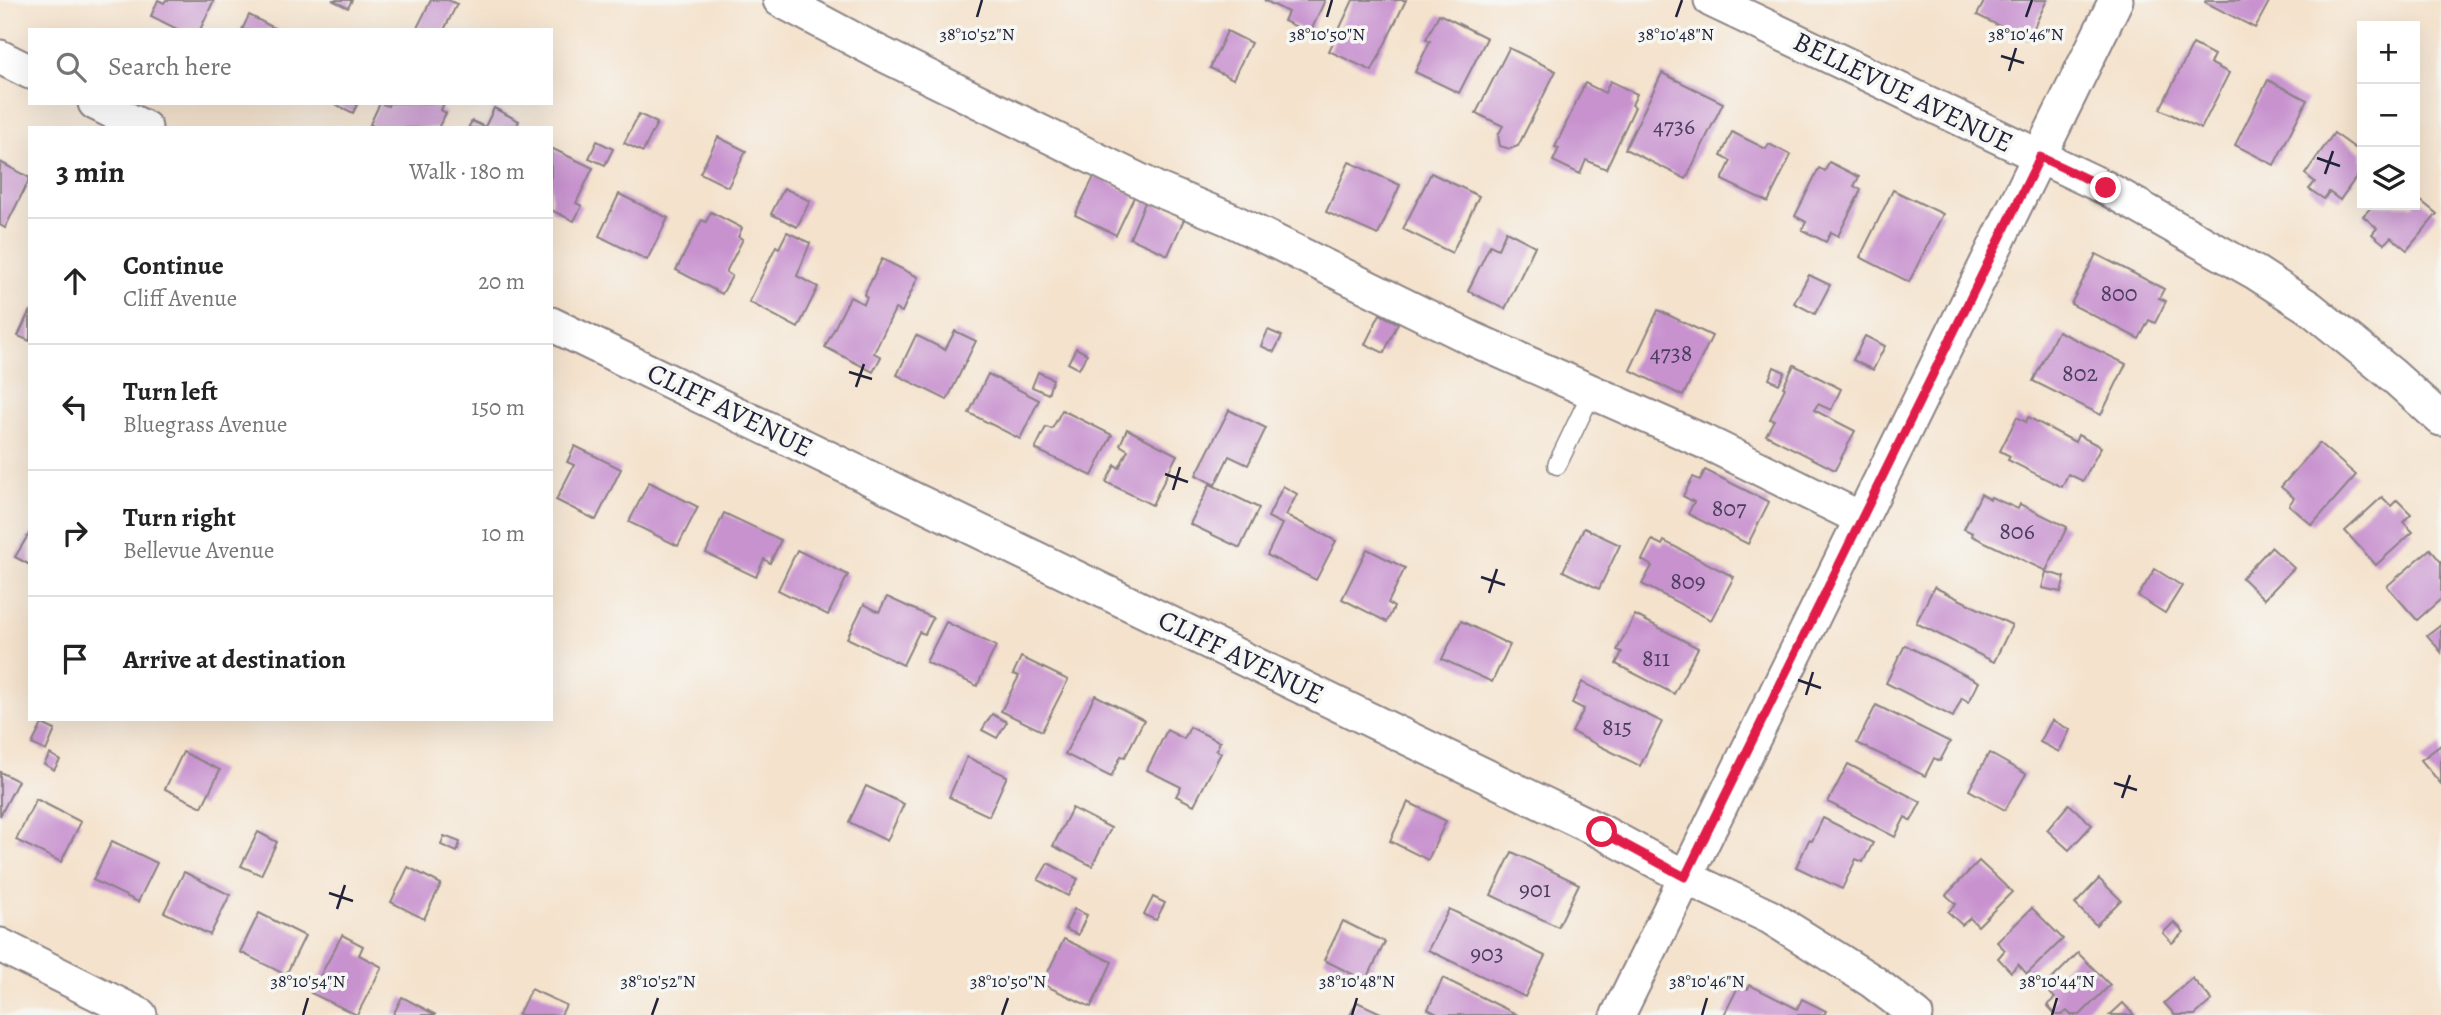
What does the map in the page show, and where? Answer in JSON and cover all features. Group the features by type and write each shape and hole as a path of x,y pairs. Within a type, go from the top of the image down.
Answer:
{"street":[{"path":"780,0 878,52 1159,190 1229,219 1473,339 1716,447 1862,520"},
{"name":"BELLEVUE AVENUE","path":"1711,0 2106,188 2310,308 2441,419"},
{"path":"1618,1015 2116,0"},
{"path":"0,57 28,71"},
{"path":"99,105 141,126"},
{"name":"CLIFF AVENUE","path":"553,325 1602,832 1685,877 1770,917 1872,981 1916,1015"},
{"path":"0,945 140,1015"}],"lane":[{"path":"1556,465 1592,392"}],"building":[{"path":"158,0 164,3 166,0 214,0 201,28 175,28 151,16"},
{"path":"332,0 352,0 348,8"},
{"path":"431,0 448,0 457,4 445,28 417,28"},
{"path":"1264,0 1325,0 1310,33 1284,21 1288,12"},
{"path":"1353,0 1406,0 1372,71 1329,51"},
{"path":"1985,0 2047,0 2028,40 1977,15"},
{"path":"2270,0 2255,28 2205,2"},
{"path":"1439,14 1487,38 1459,93 1415,72 1430,41 1426,39"},
{"path":"249,15 274,28 243,28"},
{"path":"1227,31 1251,43 1233,79 1210,68"},
{"path":"2193,44 2214,55 2210,63 2229,73 2201,129 2160,109"},
{"path":"1509,48 1556,71 1518,146 1510,149 1500,146 1498,135 1503,126 1476,113"},
{"path":"1662,73 1723,103 1686,179 1625,149"},
{"path":"2268,80 2307,100 2274,165 2235,145"},
{"path":"1610,81 1637,94 1632,105 1635,107 1606,169 1586,160 1580,174 1553,161 1559,148 1555,147 1585,83 1605,93"},
{"path":"337,105 357,105 353,113"},
{"path":"379,105 443,105 441,110 446,113 439,126 370,124"},
{"path":"494,108 519,121 517,126 485,126"},
{"path":"639,114 657,123 643,152 624,143"},
{"path":"472,121 483,126 469,126"},
{"path":"1732,132 1766,149 1769,144 1791,155 1768,202 1722,180 1731,161 1721,156"},
{"path":"2334,133 2357,149 2357,176 2340,200 2329,192 2324,199 2309,189 2315,182 2305,174"},
{"path":"718,137 746,151 728,187 700,173"},
{"path":"597,141 613,149 605,165 589,158"},
{"path":"553,149 593,168 576,203 582,206 574,221 553,211"},
{"path":"0,162 28,177 28,182 5,228 0,225"},
{"path":"1349,162 1400,185 1378,235 1326,212"},
{"path":"1829,162 1859,177 1854,186 1861,190 1838,236 1831,232 1826,242 1802,230 1806,222 1795,216 1819,168 1825,171"},
{"path":"1431,173 1479,196 1452,253 1403,229"},
{"path":"1095,175 1135,195 1116,235 1075,215"},
{"path":"784,188 810,201 797,227 771,214"},
{"path":"1893,190 1943,214 1909,282 1860,257"},
{"path":"619,194 668,218 647,260 599,236"},
{"path":"1146,200 1185,217 1168,255 1130,238"},
{"path":"2420,200 2437,214 2407,250 2391,237 2384,244 2372,234 2377,228 2363,216 2368,210 2420,210"},
{"path":"711,212 742,228 738,237 743,239 726,272 732,276 722,294 676,270 702,220 706,222"},
{"path":"1506,231 1535,246 1505,309 1468,291 1490,245 1498,249"},
{"path":"787,232 810,243 797,276 818,287 798,328 749,302 776,246 779,248"},
{"path":"2096,254 2164,289 2159,298 2166,301 2155,323 2149,320 2139,339 2071,304"},
{"path":"882,259 918,277 902,312 895,309 874,353 881,357 873,372 825,347 850,297 864,304 867,297 864,295"},
{"path":"1809,275 1830,285 1815,314 1794,303"},
{"path":"1658,310 1712,336 1683,396 1630,370"},
{"path":"28,314 28,340 18,336"},
{"path":"1380,314 1398,323 1384,353 1365,344"},
{"path":"1268,330 1282,336 1274,352 1261,346"},
{"path":"955,331 976,341 947,400 897,375 916,335 945,350"},
{"path":"2058,331 2126,364 2101,415 2033,381"},
{"path":"1865,336 1885,346 1873,370 1853,360"},
{"path":"1076,348 1087,354 1079,369 1068,363"},
{"path":"1794,365 1841,389 1831,410 1818,404 1814,410 1855,431 1835,470 1766,435 1774,420 1770,419"},
{"path":"1774,367 1785,372 1779,384 1769,379"},
{"path":"1038,372 1053,379 1048,394 1032,387"},
{"path":"988,374 1039,400 1020,439 969,413"},
{"path":"1062,410 1112,435 1092,476 1035,449 1046,427 1052,429"},
{"path":"1229,410 1266,428 1248,465 1229,456 1215,485 1196,475"},
{"path":"2017,417 2026,422 2028,417 2075,442 2078,435 2101,447 2083,481 2068,474 2062,487 2008,460 2010,456 2000,451"},
{"path":"1127,429 1177,455 1152,505 1106,482 1115,465 1119,468 1128,450 1120,445"},
{"path":"2319,443 2356,475 2312,525 2289,505 2294,498 2281,487"},
{"path":"575,446 621,469 596,520 556,500 574,465 567,462"},
{"path":"1705,470 1769,502 1748,544 1688,514 1694,502 1683,496 1693,477 1700,480"},
{"path":"649,482 698,507 678,546 629,522"},
{"path":"1210,484 1259,508 1240,548 1190,524"},
{"path":"1283,486 1297,494 1286,515 1336,541 1316,580 1267,555 1282,524 1268,517"},
{"path":"1981,494 2018,509 2020,504 2067,527 2046,571 1972,536 1973,533 1964,529"},
{"path":"2382,497 2391,506 2397,500 2411,514 2403,522 2413,532 2376,565 2345,531"},
{"path":"724,513 781,540 770,563 764,559 756,577 706,553"},
{"path":"1584,528 1620,545 1599,589 1563,571"},
{"path":"28,535 28,564 15,557"},
{"path":"1652,540 1662,545 1664,541 1734,577 1711,620 1642,584 1652,566 1642,560"},
{"path":"2271,547 2294,568 2264,599 2242,578"},
{"path":"1367,549 1405,568 1388,603 1394,607 1387,622 1342,599"},
{"path":"2430,549 2441,562 2441,599 2417,620 2387,586"},
{"path":"797,550 848,575 828,615 778,590"},
{"path":"2155,569 2182,586 2165,613 2138,596"},
{"path":"2046,572 2065,577 2061,592 2042,588"},
{"path":"1934,587 2012,625 1994,662 1916,623"},
{"path":"887,597 933,618 925,634 919,632 903,665 847,638 864,604 879,612"},
{"path":"1635,615 1698,648 1674,694 1616,664 1622,652 1617,650"},
{"path":"1461,621 1510,645 1492,682 1442,659"},
{"path":"946,622 996,646 977,686 926,662"},
{"path":"2441,624 2441,652 2427,635"},
{"path":"1905,645 1979,682 1969,702 1962,698 1953,717 1886,683"},
{"path":"1021,657 1068,680 1042,731 1001,711 1019,676 1013,674"},
{"path":"1582,682 1662,722 1640,766 1572,732 1584,709 1572,703"},
{"path":"1095,695 1144,720 1111,777 1065,754"},
{"path":"1876,705 1950,742 1940,761 1934,758 1925,776 1857,743"},
{"path":"992,714 1007,722 997,738 982,730"},
{"path":"2052,720 2070,730 2059,752 2040,742"},
{"path":"42,724 55,730 46,751 32,744"},
{"path":"1190,727 1220,742 1216,750 1221,753 1194,805 1176,796 1181,787 1147,770 1167,730 1184,739"},
{"path":"2441,745 2441,784 2421,760"},
{"path":"183,752 220,770 202,807 165,789"},
{"path":"1989,753 2026,774 2005,810 1969,790"},
{"path":"50,754 60,760 54,770 44,764"},
{"path":"967,757 1007,776 989,816 949,797"},
{"path":"1848,764 1921,802 1911,821 1905,817 1895,837 1828,802"},
{"path":"0,772 18,781 0,816"},
{"path":"866,786 904,804 887,841 849,822"},
{"path":"36,799 81,822 61,862 16,840"},
{"path":"1408,802 1446,821 1428,860 1390,841"},
{"path":"2069,804 2092,825 2069,850 2047,830"},
{"path":"1072,808 1111,828 1092,866 1053,846"},
{"path":"1823,818 1873,843 1863,862 1856,859 1842,889 1796,867"},
{"path":"258,832 277,842 261,875 241,866"},
{"path":"444,836 460,842 457,852 441,845"},
{"path":"112,841 157,863 138,902 93,880"},
{"path":"1512,852 1579,884 1558,927 1491,895"},
{"path":"1979,861 2012,892 1978,926 1970,918 1962,925 1948,912 1956,904 1946,895"},
{"path":"1048,863 1078,879 1068,896 1038,880"},
{"path":"408,867 441,884 424,919 391,902"},
{"path":"184,872 230,895 210,935 164,912"},
{"path":"2099,879 2121,900 2096,925 2075,904"},
{"path":"1153,897 1165,903 1156,920 1144,915"},
{"path":"2032,908 2063,939 2027,974 2018,964 2011,972 1998,958 2005,950 1997,942"},
{"path":"1074,909 1087,915 1078,935 1065,929"},
{"path":"1449,909 1545,956 1525,997 1428,950"},
{"path":"259,913 305,936 286,975 240,952"},
{"path":"1343,921 1385,942 1366,981 1324,960"},
{"path":"2174,922 2184,932 2172,943 2163,933"},
{"path":"342,935 363,946 359,955 382,967 357,1015 311,993"},
{"path":"1064,939 1112,962 1091,1007 1042,984"},
{"path":"2078,953 2110,985 2080,1015 2071,1015 2067,1011 2056,1015 2047,1005 2055,998 2044,987"},
{"path":"1443,978 1518,1015 1439,1015 1428,1009"},
{"path":"2192,978 2212,1000 2195,1015 2175,1015 2164,1003"},
{"path":"1739,985 1748,989 1750,985 1797,1009 1802,999 1826,1011 1824,1015 1724,1015"},
{"path":"531,989 566,1005 561,1015 518,1015"},
{"path":"402,997 436,1015 393,1015"},
{"path":"1357,1002 1385,1015 1350,1015"},
{"path":"2123,1003 2134,1015 2110,1015"}],"route":[{"path":"1602,832 1685,877 2040,157 2106,188"}]}
